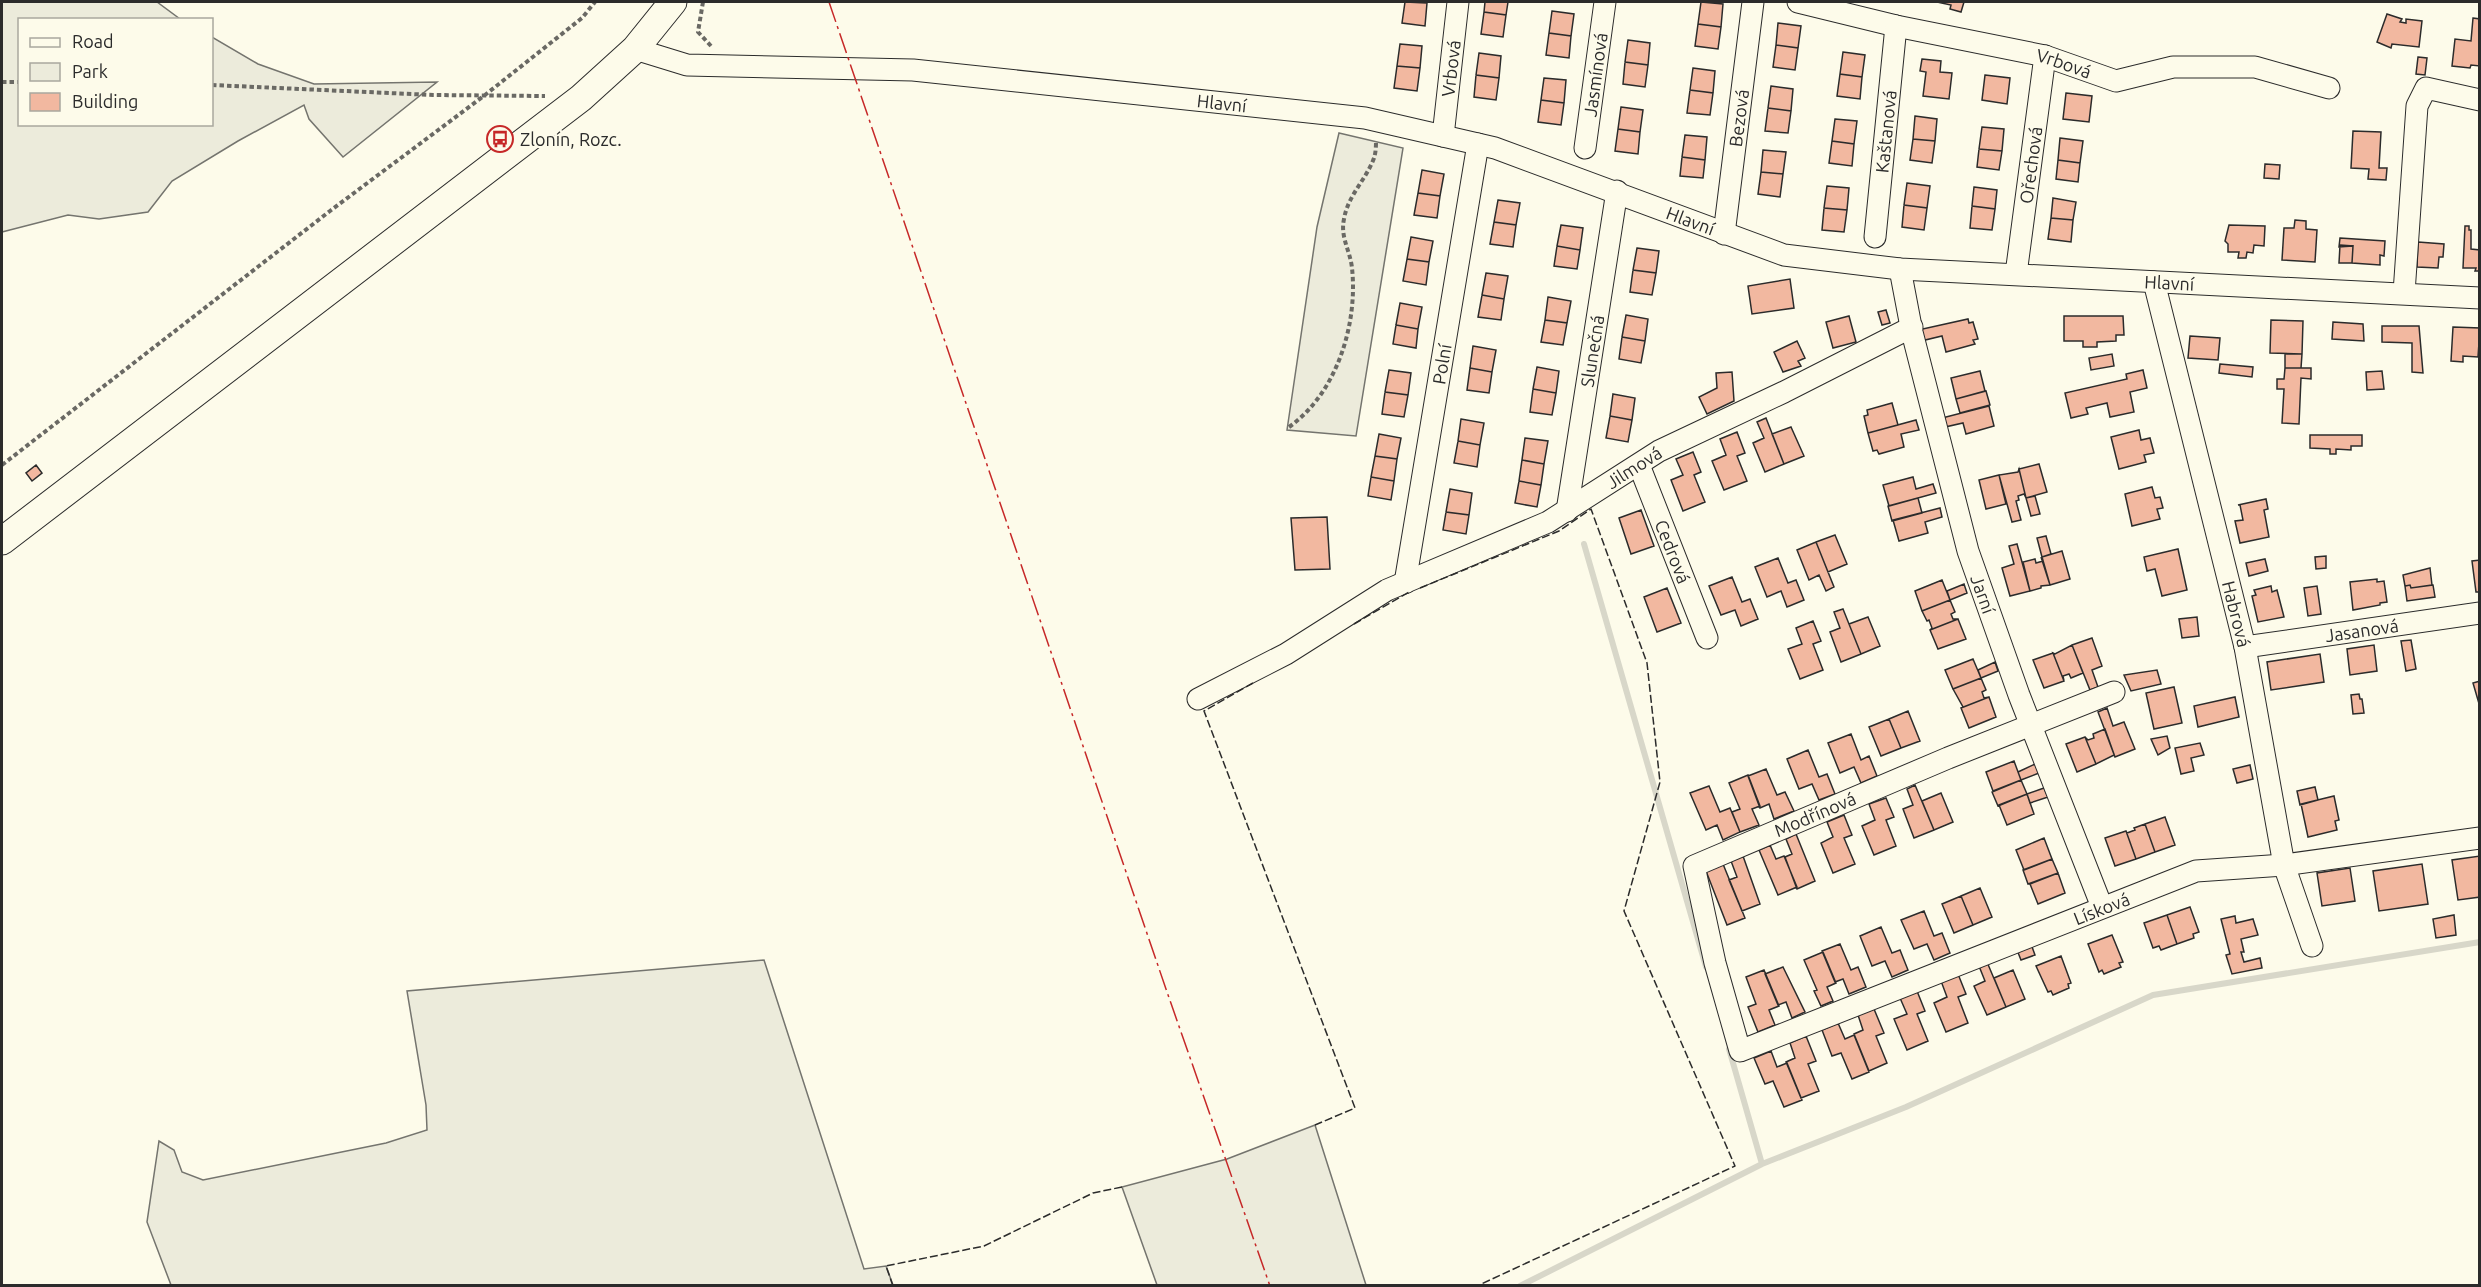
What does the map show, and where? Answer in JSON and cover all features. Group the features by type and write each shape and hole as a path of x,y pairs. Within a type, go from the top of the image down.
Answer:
{"main road":[{"path":"2,542 581,98 635,49 673,2"}],"street":[{"name":"Vrbová","path":"1443,136 1458,2"},
{"name":"Jasmínová","path":"1585,148 1605,2"},
{"name":"Bezová","path":"1724,234 1753,2"},
{"name":"Vrbová","path":"1798,2 1896,26 2045,56 2116,81 2173,67 2255,67 2329,88"},
{"name":"Kaštanová","path":"1875,237 1896,26"},
{"name":"Hlavní","path":"635,49 687,65 913,70 1365,118 1478,144 1617,191 1724,234 1784,255 1900,269 2480,298"},
{"name":"Ořechová","path":"2016,274 2045,56"},
{"path":"2404,293 2417,106 2426,88 2480,100"},
{"name":"Polní","path":"1405,583 1478,144"},
{"name":"Slunečná","path":"1567,511 1617,191"},
{"name":"Jarní","path":"1900,269 1911,327 1968,551 2031,725 2102,908"},
{"name":"Habrová","path":"2154,282 2245,647 2284,865 2312,946"},
{"name":"Jilmová","path":"1198,699 1286,654 1388,590 1548,522 1659,452 1911,327"},
{"name":"Cedrová","path":"1639,465 1707,638"},
{"name":"Jasanová","path":"2245,647 2480,613"},
{"name":"Modřínová","path":"1740,1051 1715,963 1694,866 2114,692"},
{"name":"Lísková","path":"1740,1051 2196,871 2284,865 2480,838"}],"path":[{"path":"2,465 485,95 582,18 595,2"},
{"path":"2,82 18,82"},
{"path":"213,85 555,96"},
{"path":"1289,427 1301,418 1327,385 1349,329 1354,304 1352,266 1342,234 1343,221 1348,203 1374,158 1379,121"}],"green space":[{"path":"2,2 157,2 179,18 18,18 18,126 213,126 213,38 258,64 314,84 437,82 343,157 309,119 304,105 172,181 148,212 99,219 68,215 2,232"},
{"path":"1339,133 1403,148 1356,436 1287,430 1317,227"},
{"path":"764,960 864,1269 886,1266 893,1285 171,1285 147,1222 159,1141 174,1150 182,1172 203,1180 386,1143 427,1130 426,1105 407,991"},
{"path":"1315,1125 1366,1285 1157,1285 1122,1187 1227,1159"}],"building":[{"path":"1405,2 1427,3 1425,26 1402,23"},
{"path":"1485,2 1508,2 1506,15 1484,12"},
{"path":"1701,2 1723,4 1721,27 1698,24"},
{"path":"1937,2 1964,2 1961,12 1950,9 1951,5"},
{"path":"1552,11 1574,14 1571,36 1549,33"},
{"path":"1484,12 1506,15 1503,37 1481,34"},
{"path":"2387,14 2402,19 2400,22 2406,23 2406,19 2422,21 2419,47 2392,44 2391,48 2377,42"},
{"path":"2473,18 2480,19 2480,66 2471,65 2470,68 2452,66 2455,39 2471,41"},
{"path":"1778,23 1801,26 1798,48 1776,45"},
{"path":"1698,24 1721,27 1718,49 1695,46"},
{"path":"1549,33 1571,36 1569,58 1546,55"},
{"path":"1628,40 1650,43 1648,65 1625,62"},
{"path":"1400,44 1422,46 1420,68 1397,66"},
{"path":"1776,45 1798,48 1795,70 1773,67"},
{"path":"1843,52 1865,55 1862,77 1840,74"},
{"path":"1479,53 1501,56 1499,78 1476,75"},
{"path":"2418,57 2427,58 2425,75 2416,74"},
{"path":"1922,59 1941,61 1940,72 1952,73 1949,99 1923,96 1926,72 1920,71"},
{"path":"1625,62 1648,65 1645,87 1623,84"},
{"path":"1397,66 1420,68 1417,91 1394,88"},
{"path":"1693,68 1715,71 1713,93 1690,90"},
{"path":"1840,74 1862,77 1860,99 1837,96"},
{"path":"1476,75 1499,78 1496,100 1474,97"},
{"path":"1985,75 2010,78 2007,104 1982,100"},
{"path":"1544,78 1566,80 1564,103 1541,100"},
{"path":"1771,86 1793,89 1791,111 1768,108"},
{"path":"1690,90 1713,93 1710,115 1687,113"},
{"path":"2066,93 2092,96 2089,122 2063,119"},
{"path":"1541,100 1564,103 1561,125 1538,122"},
{"path":"1621,107 1643,110 1640,132 1618,129"},
{"path":"1768,108 1791,111 1788,133 1765,131"},
{"path":"1915,116 1937,119 1935,141 1913,139"},
{"path":"1835,119 1857,121 1854,144 1832,141"},
{"path":"1982,127 2004,129 2002,151 1979,149"},
{"path":"1618,129 1640,132 1638,154 1615,151"},
{"path":"2353,131 2381,132 2379,168 2387,168 2386,180 2368,179 2369,169 2351,168"},
{"path":"1685,135 1707,137 1705,160 1682,157"},
{"path":"2060,138 2083,141 2080,163 2058,160"},
{"path":"1913,139 1935,141 1932,163 1910,160"},
{"path":"1832,141 1854,144 1852,166 1829,163"},
{"path":"1979,149 2002,151 1999,170 1977,167"},
{"path":"1763,150 1786,152 1783,174 1761,172"},
{"path":"1682,157 1705,160 1703,178 1680,176"},
{"path":"2058,160 2080,163 2078,182 2056,179"},
{"path":"2265,164 2280,165 2279,179 2264,178"},
{"path":"1422,170 1444,174 1440,196 1418,193"},
{"path":"1761,172 1783,174 1780,197 1758,194"},
{"path":"1907,183 1930,186 1927,208 1904,205"},
{"path":"1827,186 1849,188 1847,210 1824,208"},
{"path":"1974,187 1997,190 1995,209 1972,206"},
{"path":"1418,193 1440,196 1437,218 1414,215"},
{"path":"2053,198 2076,202 2073,220 2051,218"},
{"path":"1498,200 1520,203 1516,225 1494,222"},
{"path":"1904,205 1927,208 1924,230 1902,227"},
{"path":"1972,206 1995,209 1992,230 1970,228"},
{"path":"1824,208 1847,210 1844,232 1822,230"},
{"path":"2051,218 2073,220 2071,242 2048,239"},
{"path":"2295,220 2306,221 2306,229 2317,230 2315,262 2282,260 2284,228 2294,228"},
{"path":"1494,222 1516,225 1513,247 1490,244"},
{"path":"1561,225 1583,228 1580,250 1557,246"},
{"path":"2229,225 2265,226 2264,246 2254,245 2253,253 2247,252 2246,258 2238,258 2239,252 2228,252 2228,244 2225,241"},
{"path":"2465,226 2469,226 2471,230 2471,249 2480,250 2480,271 2475,271 2476,268 2463,268"},
{"path":"1411,237 1433,241 1429,262 1407,259"},
{"path":"2340,238 2385,241 2384,256 2380,255 2380,265 2352,263 2353,246 2339,247"},
{"path":"2418,242 2444,244 2443,257 2439,257 2438,268 2417,267"},
{"path":"2340,245 2353,246 2352,263 2339,263"},
{"path":"1557,246 1580,250 1577,269 1554,266"},
{"path":"1637,248 1659,251 1656,273 1633,270"},
{"path":"1407,259 1429,262 1426,285 1403,281"},
{"path":"1633,270 1656,273 1652,295 1630,292"},
{"path":"1486,273 1508,276 1504,299 1482,295"},
{"path":"1790,279 1794,308 1752,314 1748,286"},
{"path":"1482,295 1504,299 1501,320 1478,317"},
{"path":"1548,297 1571,301 1567,323 1545,320"},
{"path":"1400,303 1422,307 1418,329 1396,325"},
{"path":"1886,310 1890,323 1882,325 1878,312"},
{"path":"1626,315 1648,319 1645,341 1622,337"},
{"path":"1849,316 1856,342 1833,348 1826,322"},
{"path":"2064,316 2123,316 2124,335 2116,335 2116,341 2097,342 2097,347 2083,347 2083,341 2064,341"},
{"path":"1968,319 1969,323 1973,322 1978,339 1973,340 1975,344 1946,352 1942,336 1921,341 1918,330"},
{"path":"1545,320 1567,323 1563,345 1541,342"},
{"path":"2271,320 2303,321 2302,354 2270,353"},
{"path":"2333,322 2363,324 2364,341 2332,339"},
{"path":"1396,325 1418,329 1416,348 1393,344"},
{"path":"2382,326 2419,326 2423,373 2412,372 2412,343 2382,342"},
{"path":"2453,327 2480,328 2478,357 2463,356 2463,362 2451,361"},
{"path":"2190,336 2220,338 2218,360 2188,358"},
{"path":"1622,337 1645,341 1641,363 1619,359"},
{"path":"1797,341 1805,358 1798,361 1801,366 1783,372 1774,352"},
{"path":"1473,346 1496,350 1492,372 1470,368"},
{"path":"2112,354 2114,366 2091,370 2089,358"},
{"path":"2285,354 2302,354 2301,368 2285,368"},
{"path":"2220,364 2253,367 2252,377 2219,373"},
{"path":"1537,367 1559,371 1556,393 1533,389"},
{"path":"1470,368 1492,372 1489,393 1467,390"},
{"path":"2285,368 2311,368 2311,379 2301,378 2299,424 2282,423 2284,389 2277,389 2277,379 2284,379"},
{"path":"1389,370 1411,373 1408,395 1385,392"},
{"path":"2143,370 2147,388 2130,392 2134,412 2110,417 2107,403 2086,408 2088,414 2071,418 2065,393 2127,379 2126,374"},
{"path":"1980,371 1985,391 1956,399 1951,378"},
{"path":"2382,371 2384,389 2367,390 2366,372"},
{"path":"1732,372 1734,401 1707,414 1699,397 1717,388 1716,373"},
{"path":"1533,389 1556,393 1552,415 1530,412"},
{"path":"1986,391 1990,405 1960,413 1956,399"},
{"path":"1385,392 1408,395 1404,417 1382,414"},
{"path":"1613,394 1635,398 1632,420 1610,416"},
{"path":"1892,403 1898,425 1868,433 1864,416 1868,415 1867,410"},
{"path":"1989,406 1994,426 1966,434 1963,423 1945,427 1942,418"},
{"path":"1610,416 1632,420 1628,442 1606,438"},
{"path":"1766,418 1784,464 1765,472 1753,443 1764,438 1757,422"},
{"path":"1461,419 1484,423 1480,445 1458,441"},
{"path":"1916,420 1919,430 1901,434 1904,447 1879,454 1877,450 1873,451 1868,433"},
{"path":"1791,427 1804,456 1784,464 1772,434"},
{"path":"2139,430 2141,440 2150,438 2154,453 2144,455 2146,462 2119,469 2111,437"},
{"path":"1737,432 1745,453 1737,456 1747,481 1724,490 1712,461 1726,455 1720,439"},
{"path":"1379,434 1401,438 1397,459 1375,456"},
{"path":"2310,435 2362,435 2362,446 2351,446 2351,450 2336,449 2336,454 2330,454 2330,449 2310,448"},
{"path":"1525,438 1548,441 1544,464 1522,460"},
{"path":"1458,441 1480,445 1477,467 1454,463"},
{"path":"1693,452 1701,472 1694,475 1705,502 1683,511 1671,480 1683,475 1676,459"},
{"path":"1375,456 1397,459 1394,481 1371,477"},
{"path":"1522,460 1544,464 1541,485 1519,481"},
{"path":"2039,464 2047,492 2026,498 2019,469"},
{"path":"36,465 42,473 32,481 26,473"},
{"path":"2019,469 2026,498 2024,494 2018,496 2019,500 2016,501 2021,520 2012,522 1999,475 2018,472"},
{"path":"1999,475 2006,504 1986,509 1979,480"},
{"path":"1371,477 1394,481 1391,500 1368,496"},
{"path":"1913,477 1916,489 1933,484 1936,493 1889,506 1883,485"},
{"path":"1519,481 1541,485 1537,507 1515,503"},
{"path":"2152,487 2155,498 2160,497 2163,508 2157,509 2160,519 2132,526 2125,494"},
{"path":"1450,489 1472,493 1469,515 1446,512"},
{"path":"2035,496 2040,514 2031,516 2026,498"},
{"path":"1918,498 1922,513 1892,521 1888,506"},
{"path":"2266,499 2268,509 2264,510 2269,537 2240,543 2235,521 2243,520 2240,505 2238,505"},
{"path":"1940,508 1942,517 1925,522 1928,533 1899,541 1893,520"},
{"path":"1641,510 1654,546 1631,554 1619,518"},
{"path":"1446,512 1469,515 1466,534 1443,530"},
{"path":"1327,517 1330,569 1295,570 1291,518"},
{"path":"1835,535 1847,564 1828,572 1816,542"},
{"path":"2046,536 2051,554 2042,557 2037,538"},
{"path":"1816,542 1834,587 1826,591 1819,575 1809,580 1797,550"},
{"path":"2017,544 2030,591 2010,596 2002,568 2014,564 2009,546"},
{"path":"2178,549 2187,590 2162,596 2155,569 2147,571 2144,557"},
{"path":"2062,551 2070,579 2050,585 2042,557"},
{"path":"2326,556 2326,568 2316,569 2315,557"},
{"path":"1778,558 1788,583 1796,580 1804,600 1787,607 1781,591 1767,597 1755,567"},
{"path":"2035,559 2036,563 2042,561 2050,585 2030,591 2023,562"},
{"path":"2265,559 2268,571 2249,576 2246,563"},
{"path":"2480,560 2480,592 2476,592 2472,561"},
{"path":"2430,568 2432,585 2411,588 2410,585 2405,586 2403,575"},
{"path":"1732,577 1742,602 1750,599 1758,619 1741,626 1735,610 1721,615 1709,586"},
{"path":"2377,579 2377,582 2384,581 2387,602 2353,610 2350,582"},
{"path":"1942,580 1950,600 1922,611 1915,591"},
{"path":"1964,584 1967,593 1950,600 1947,591"},
{"path":"2410,585 2411,588 2433,585 2435,597 2407,601 2405,586"},
{"path":"2271,586 2272,592 2277,590 2284,617 2258,622 2252,596 2256,595 2254,590"},
{"path":"2317,586 2321,614 2308,616 2304,588"},
{"path":"1667,588 1681,623 1657,632 1644,597"},
{"path":"1950,600 1955,612 1951,614 1953,619 1958,619 1930,630 1932,628 1929,620 1927,621 1922,611"},
{"path":"1843,609 1861,654 1841,662 1830,632 1840,628 1834,612"},
{"path":"1868,617 1880,646 1861,654 1849,624"},
{"path":"2197,617 2199,636 2182,638 2179,619"},
{"path":"1958,619 1966,639 1938,649 1930,630"},
{"path":"1813,621 1821,641 1813,644 1823,670 1800,679 1788,649 1802,644 1796,628"},
{"path":"2092,638 2102,666 2092,670 2098,687 2090,690 2072,645"},
{"path":"2411,640 2416,669 2406,671 2401,641"},
{"path":"2072,645 2083,673 2071,678 2069,674 2063,676 2064,681 2053,653"},
{"path":"2374,645 2377,671 2350,675 2347,649"},
{"path":"2053,653 2064,681 2044,688 2033,660"},
{"path":"2320,654 2324,682 2271,690 2267,662"},
{"path":"1973,659 1981,678 1953,689 1945,670"},
{"path":"1995,662 1998,671 1981,678 1978,670"},
{"path":"2157,670 2161,684 2131,691 2124,675"},
{"path":"1981,678 1986,690 1982,692 1984,698 1989,697 1961,708 1963,707 1953,689"},
{"path":"2480,681 2480,707 2473,683"},
{"path":"2174,687 2182,723 2154,729 2146,693"},
{"path":"2359,694 2364,713 2353,714 2351,695"},
{"path":"1989,697 1996,717 1969,728 1961,708"},
{"path":"2235,697 2239,717 2198,727 2194,706"},
{"path":"2107,708 2113,726 2124,722 2135,749 2115,757 2098,712"},
{"path":"1908,711 1920,741 1901,748 1889,719"},
{"path":"1889,719 1901,748 1881,756 1869,727"},
{"path":"2105,729 2115,757 2114,755 2096,764 2085,737 2088,740 2094,738 2093,734"},
{"path":"1851,734 1861,760 1869,756 1877,776 1861,783 1854,767 1840,773 1828,743"},
{"path":"2167,736 2170,748 2158,755 2151,739"},
{"path":"2085,737 2096,764 2077,772 2066,744"},
{"path":"2200,743 2204,755 2191,758 2194,771 2181,774 2175,748"},
{"path":"1808,750 1819,777 1827,774 1835,794 1819,800 1812,784 1799,789 1787,759"},
{"path":"2014,761 2021,780 1993,791 1986,772"},
{"path":"2035,764 2039,773 2021,780 2018,772"},
{"path":"2250,765 2253,779 2237,783 2233,769"},
{"path":"1766,769 1777,795 1785,792 1794,811 1774,819 1769,804 1760,808 1748,776"},
{"path":"1748,775 1760,806 1752,809 1759,825 1740,832 1732,812 1740,809 1729,783"},
{"path":"2021,780 2027,794 1998,806 1992,792"},
{"path":"1915,785 1934,830 1914,838 1903,809 1913,805 1907,789"},
{"path":"1709,786 1720,812 1730,808 1740,832 1723,840 1717,825 1706,830 1690,793"},
{"path":"2315,787 2318,800 2300,805 2297,791"},
{"path":"2044,788 2048,797 2030,803 2027,794"},
{"path":"1941,793 1953,822 1934,830 1922,801"},
{"path":"2027,794 2034,814 2007,825 1999,805"},
{"path":"2334,796 2339,820 2335,821 2337,830 2308,837 2301,804"},
{"path":"1886,798 1894,817 1886,820 1896,846 1874,855 1862,826 1875,820 1869,804"},
{"path":"1844,815 1852,835 1844,838 1855,864 1833,873 1821,843 1833,837 1827,822"},
{"path":"2165,817 2175,845 2155,852 2145,824"},
{"path":"2145,824 2155,852 2136,859 2126,831 2127,833"},
{"path":"2126,831 2136,859 2115,866 2105,838"},
{"path":"1796,834 1815,881 1797,889 1785,857 1792,854 1786,839"},
{"path":"2044,838 2052,859 2024,870 2016,850"},
{"path":"1770,845 1776,859 1784,856 1797,887 1778,895 1759,850"},
{"path":"1743,856 1760,904 1742,911 1729,880 1737,877 1731,861"},
{"path":"2480,856 2480,897 2458,900 2452,860"},
{"path":"2052,859 2058,873 2028,884 2023,870"},
{"path":"1723,864 1745,918 1727,925 1706,871"},
{"path":"2422,864 2428,904 2379,911 2373,871"},
{"path":"2350,868 2355,901 2322,906 2317,873"},
{"path":"2058,873 2065,893 2038,904 2030,884"},
{"path":"1980,888 1992,917 1973,925 1961,896"},
{"path":"1961,896 1973,925 1954,933 1942,904"},
{"path":"2190,907 2199,932 2193,934 2194,938 2177,944 2167,915"},
{"path":"1924,911 1934,936 1942,933 1950,953 1934,960 1927,944 1914,949 1901,920"},
{"path":"2167,915 2177,944 2161,950 2159,946 2153,948 2144,923"},
{"path":"2454,915 2456,935 2436,938 2433,919"},
{"path":"2235,916 2236,923 2253,919 2258,935 2241,939 2244,952 2241,952 2244,962 2260,958 2262,968 2232,974 2226,955 2230,954 2221,919"},
{"path":"1881,927 1892,953 1900,950 1908,970 1892,977 1885,961 1872,966 1860,936"},
{"path":"2112,935 2123,962 2119,963 2121,967 2104,974 2102,970 2099,972 2088,944"},
{"path":"1840,944 1851,970 1858,967 1866,987 1849,994 1843,979 1835,982 1822,951"},
{"path":"2031,944 2035,955 2021,960 2017,950"},
{"path":"1823,952 1836,983 1827,987 1833,1001 1821,1006 1804,960"},
{"path":"2061,956 2071,983 2068,984 2069,988 2053,995 2051,991 2048,992 2036,966"},
{"path":"1987,962 2006,1007 1987,1015 1974,986 1985,981 1979,966"},
{"path":"1783,967 1805,1012 1792,1018 1786,1002 1778,1005 1765,974"},
{"path":"1764,970 1779,1006 1769,1010 1775,1025 1758,1032 1748,1007 1756,1004 1746,977"},
{"path":"2013,970 2025,999 2006,1007 1994,978"},
{"path":"1958,974 1966,994 1958,997 1968,1023 1946,1032 1934,1003 1947,997 1941,981"},
{"path":"1917,991 1925,1011 1917,1014 1928,1041 1907,1050 1894,1019 1907,1014 1900,998"},
{"path":"1874,1009 1884,1033 1876,1036 1887,1063 1869,1071 1854,1034 1863,1030 1858,1015"},
{"path":"1838,1023 1845,1039 1854,1035 1869,1072 1852,1079 1841,1053 1832,1056 1822,1030"},
{"path":"1806,1036 1816,1061 1808,1064 1819,1091 1801,1098 1786,1062 1795,1058 1790,1043"},
{"path":"1771,1051 1777,1067 1787,1063 1802,1100 1784,1107 1773,1081 1765,1084 1754,1058"}],"waterway":[{"path":"1584,544 1706,967"},
{"path":"1520,1286 1762,1164 1906,1107 2153,995 2480,942"},
{"path":"1729,1049 1762,1164"}],"fence":[{"path":"1420,588 1559,531 1591,509 1647,663 1660,782 1624,911 1735,1166 1477,1286"},
{"path":"1354,624 1409,592"},
{"path":"1253,683 1204,711 1355,1108 1315,1125"},
{"path":"893,1286 886,1266 984,1246 1093,1193 1122,1187"}],"power":[{"path":"829,2 1167,992 1270,1286"}],"place":[{"name":"Zlonín, Rozc.","path":"500,139"}]}
